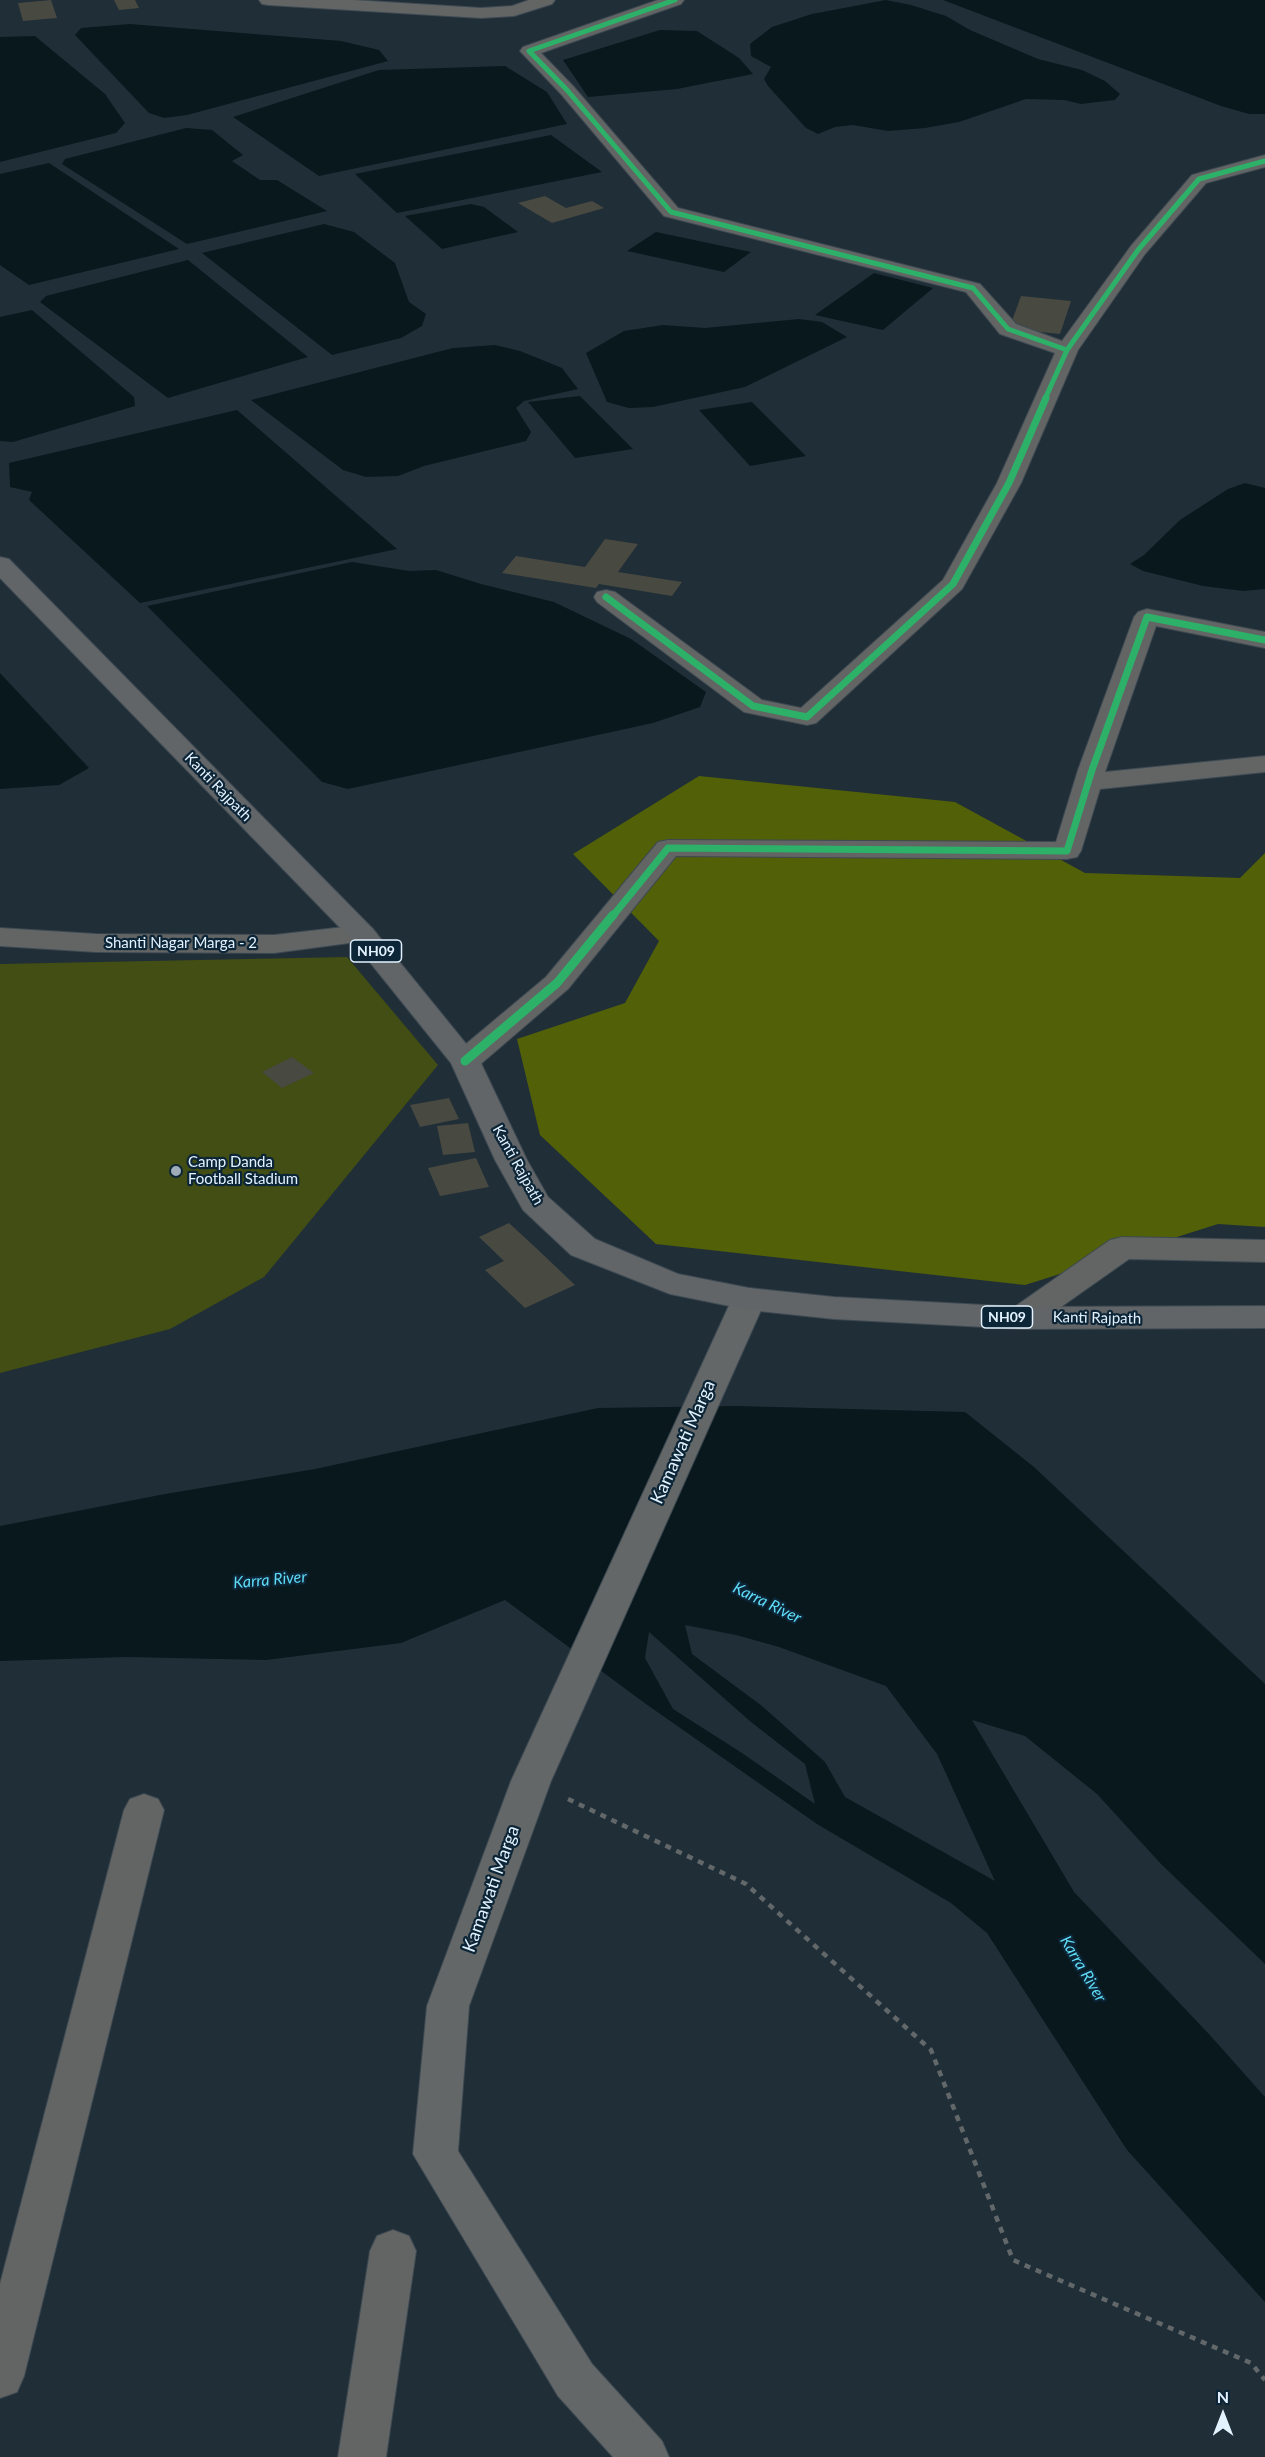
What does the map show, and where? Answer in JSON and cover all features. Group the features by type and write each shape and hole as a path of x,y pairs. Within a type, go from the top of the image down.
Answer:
{"main road":[{"name":"Kanti Rajpath","path":"0,564 362,934 465,1061 511,1160 535,1203 583,1247 670,1283 749,1299 834,1308 1022,1318 1265,1317"},
{"name":"Kamawati Marga","path":"645,2457 575,2380 435,2154 448,2006 531,1782 749,1299"}],"street":[{"path":"268,0 481,13 514,11 546,0"},
{"path":"675,0 529,51 567,90 671,212 973,288 1008,329 1067,350"},
{"path":"606,597 753,706 807,717 952,584 1009,483 1067,350 1138,250 1199,179 1265,161"},
{"path":"465,1061 557,983 668,848 1067,851 1088,782 1147,617 1265,640"},
{"path":"1088,782 1265,764"},
{"name":"Shanti Nagar Marga - 2","path":"0,937 96,943 274,944 362,934"},
{"path":"1022,1318 1122,1248 1265,1251"},
{"path":"0,2376 144,1810"},
{"path":"362,2457 393,2251"}],"path":[{"path":"531,1782 746,1884 931,2050 1013,2260 1251,2363 1265,2380"}],"green space":[{"path":"699,776 955,802 1085,873 1240,878 1265,853 1265,1227 1218,1224 1025,1285 656,1244 540,1135 517,1039 625,1003 659,941 573,854"},
{"name":"Camp Danda Football Stadium","path":"347,957 438,1065 264,1277 170,1329 0,1373 0,964"}],"water":[{"path":"886,0 946,16 970,30 1038,59 1082,70 1105,81 1120,94 1115,100 1081,104 1064,100 1026,99 959,122 925,128 888,131 853,125 835,127 818,134 806,128 768,86 764,79 771,67 751,56 750,44 772,27 812,14"},
{"path":"943,0 1265,0 1265,114 1249,114 1221,106"},
{"path":"130,24 341,41 379,50 388,61 187,115 164,118 149,113 75,35 81,28"},
{"path":"660,30 697,31 739,58 753,74 677,89 588,97 563,60"},
{"path":"35,36 105,94 125,123 116,133 0,162 0,37"},
{"path":"505,66 547,92 567,124 319,176 233,117 379,70"},
{"path":"186,128 212,130 243,155 232,161 260,180 277,180 327,211 187,244 62,164 65,159"},
{"path":"551,135 602,172 397,213 355,174"},
{"path":"49,163 179,249 29,285 0,265 0,174"},
{"path":"471,204 484,207 518,232 442,249 405,216"},
{"path":"324,224 354,232 395,263 409,302 426,314 422,326 401,338 332,355 202,253"},
{"path":"656,232 751,252 724,272 627,251"},
{"path":"188,260 308,357 168,398 40,302 46,296"},
{"path":"874,273 933,288 883,330 815,315"},
{"path":"32,310 134,397 135,406 13,442 0,441 0,317"},
{"path":"799,319 822,322 847,337 745,387 653,407 629,408 607,402 586,353 624,331 663,325 705,328"},
{"path":"495,345 520,351 562,368 578,389 524,401 516,408 531,432 526,441 424,466 398,476 366,477 343,470 251,400 453,348"},
{"path":"580,396 633,449 575,458 528,402"},
{"path":"752,402 806,456 750,466 699,410"},
{"path":"237,410 397,549 140,603 29,500 32,492 10,487 9,463"},
{"path":"1245,483 1265,488 1265,589 1243,591 1203,586 1143,571 1130,564 1144,555 1180,520 1228,489"},
{"path":"352,562 409,571 436,570 554,602 631,639 706,692 700,707 653,723 348,789 322,782 147,606"},
{"path":"0,673 89,768 59,785 0,789"},
{"name":"Karra River","path":"737,1406 965,1412 1034,1467 1265,1684 1265,1964 1161,1864 1097,1794 1025,1736 972,1720 1074,1892 1208,2033 1265,2097 1265,2302 1127,2150 987,1933 951,1903 817,1824 646,1704 505,1600 401,1643 266,1660 126,1657 0,1661 0,1526 165,1494 315,1469 598,1408","holes":["685,1625 736,1635 779,1647 886,1686 937,1754 995,1881 845,1797 825,1762 762,1706 692,1654","649,1632 751,1722 805,1764 815,1804 673,1709 645,1658"]}],"building":[{"path":"51,0 57,18 23,21 18,3"},
{"path":"114,0 135,0 139,8 119,10"},
{"path":"545,196 566,208 592,201 604,208 552,223 518,203"},
{"path":"1021,296 1071,301 1060,334 1009,329"},
{"path":"605,539 638,544 618,572 682,582 672,596 599,584 596,588 502,573 516,556 585,567"},
{"path":"292,1057 314,1073 282,1088 262,1072"},
{"path":"449,1098 459,1119 420,1127 410,1105"},
{"path":"468,1123 475,1152 443,1155 437,1126"},
{"path":"476,1158 489,1187 440,1196 428,1168"},
{"path":"509,1223 575,1285 525,1308 485,1270 504,1261 479,1237"}],"cycle path":[{"path":"675,0 529,51 567,90 671,212 973,288 1008,329 1067,350"},
{"path":"606,597 753,706 807,717 953,584 1009,483 1067,350 1138,250 1199,179 1265,161"},
{"path":"465,1061 557,983 668,848 1067,851 1092,770 1147,617 1265,640"}],"place":[{"name":"Camp Danda Football Stadium","path":"176,1171"}]}
